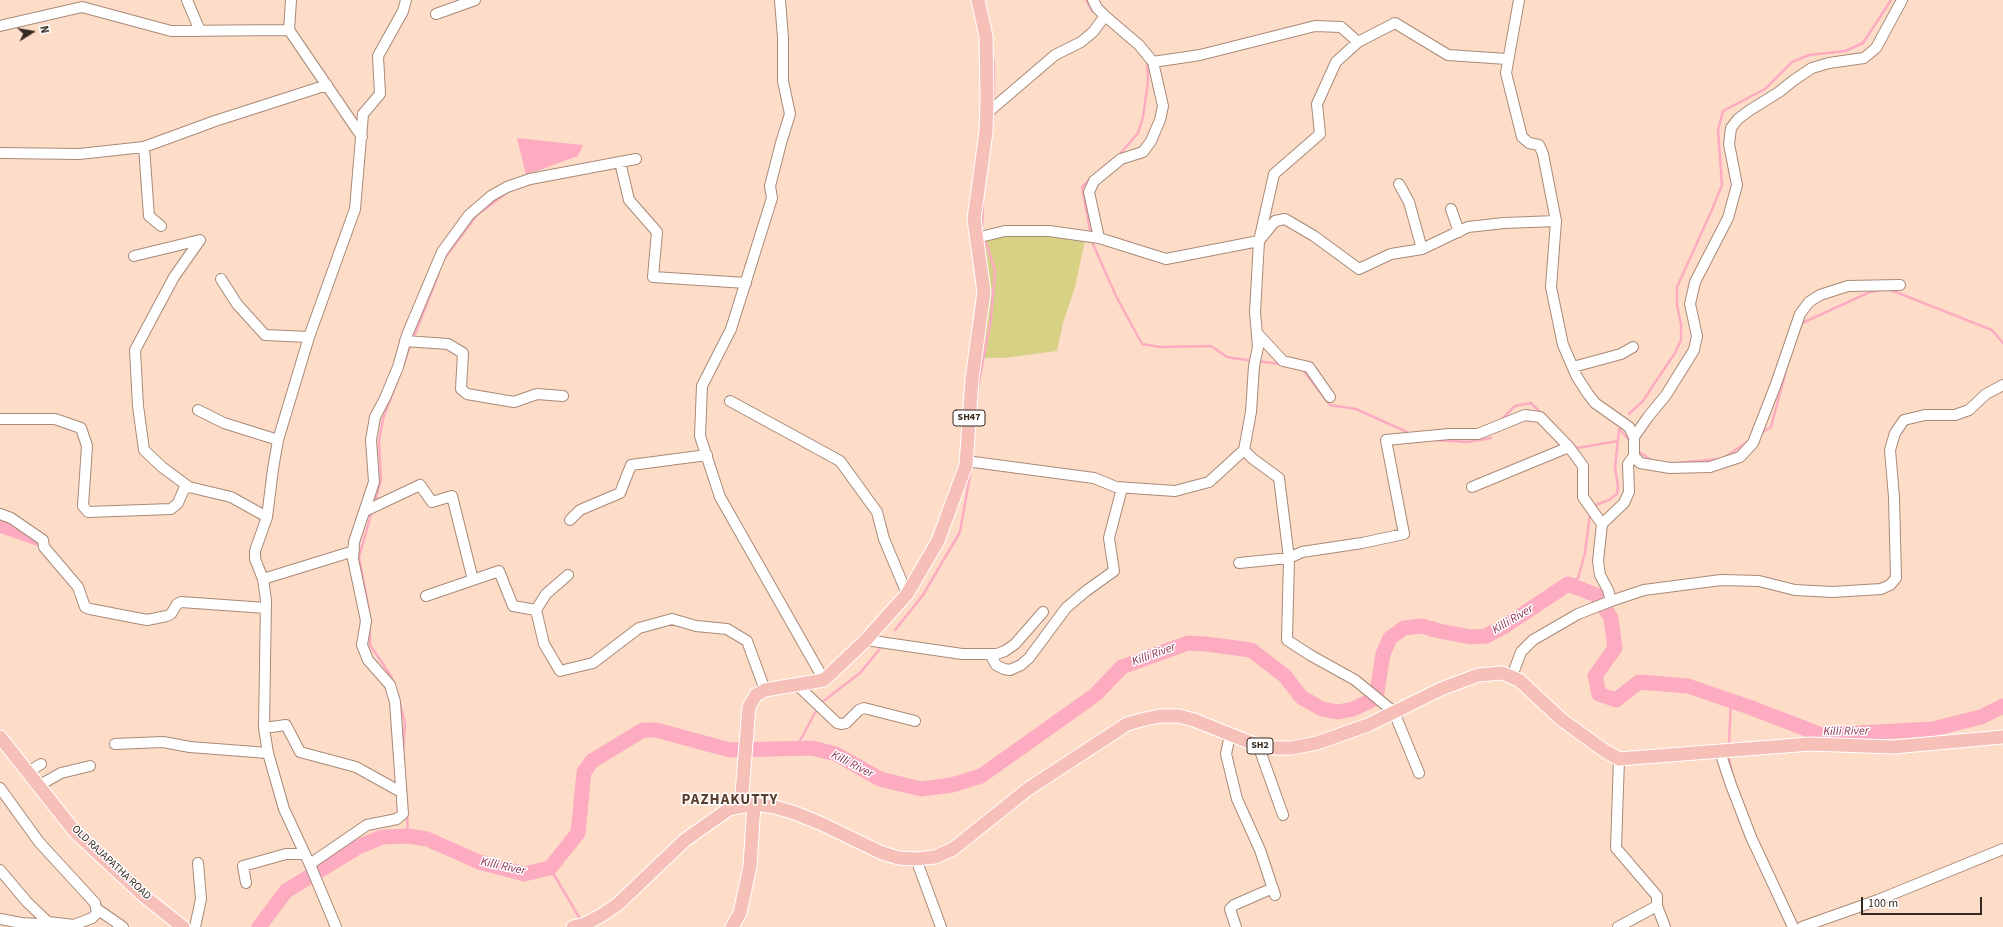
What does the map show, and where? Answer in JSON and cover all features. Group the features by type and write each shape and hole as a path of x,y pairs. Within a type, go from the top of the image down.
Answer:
{"main road":[{"name":"SH47","path":"824,680 866,640 907,594 938,541 959,486 966,460 972,379 984,292 974,219 986,114 986,36 978,0"},
{"name":"SH2","path":"748,805 775,807 795,813 882,853 899,858 916,859 935,857 953,849 1028,789 1127,724 1145,719 1179,716 1258,745 1273,748 1292,748 1317,743 1368,725 1441,689 1478,675 1502,673 1512,676"},
{"path":"1512,676 1519,680 1562,720 1605,751 1619,759 1810,744 1892,747 2003,737"},
{"path":"732,927 740,913 750,866 748,805 744,761 750,707 756,695 766,690 824,680"},
{"name":"OLD RAJAPATHA ROAD","path":"0,737 76,833 145,897 183,927"},
{"path":"573,927 585,924 618,904 685,840 729,809 748,805"}],"street":[{"path":"187,0 200,31"},
{"path":"291,0 290,30 362,137"},
{"path":"336,927 311,865 284,808 268,753 264,728 266,608 263,579 255,559 255,551 267,517 272,469 278,440 309,337 355,209 363,114 380,94 378,56 403,11 406,0"},
{"path":"436,14 475,0"},
{"path":"780,0 783,38 783,81 790,114 770,186 772,198 731,330 702,386 700,436 720,498 824,680"},
{"path":"1093,0 1097,8 1139,45 1153,62 1163,106 1160,120 1151,141 1143,152 1121,159 1094,181 1089,192 1099,238"},
{"path":"1519,0 1507,59 1506,73 1522,137 1529,143 1539,145 1544,154 1556,221 1551,287 1563,345 1580,383 1595,403 1629,427 1634,436 1634,456 1628,464 1629,492 1624,503 1602,524 1598,561 1600,575 1608,590 1611,601"},
{"path":"1634,436 1666,395 1694,350 1697,336 1690,304 1695,282 1728,218 1737,185 1729,144 1731,128 1738,119 1750,110 1779,92 1812,68 1829,63 1864,58 1876,48 1902,0"},
{"path":"0,26 82,6 171,31 290,30"},
{"path":"986,114 1055,55 1081,42 1094,32 1105,16"},
{"path":"966,460 1094,478 1122,488 1175,491 1209,482 1244,450 1251,412 1254,366 1258,347 1255,312 1259,241 1274,174 1320,134 1317,104 1336,62 1358,42 1395,23 1448,55 1507,59"},
{"path":"1153,62 1200,55 1315,26 1341,27 1358,42"},
{"path":"0,153 80,154 144,147 215,121 327,85"},
{"path":"144,147 149,216 161,226"},
{"path":"311,865 367,825 397,818 403,814 395,702 390,685 368,660 362,645 366,620 353,559 354,542 374,482 371,440 375,417 388,392 398,367 405,341 442,252 474,210 491,196 507,187 530,179 636,159"},
{"path":"620,162 629,200 657,232 653,277 746,283"},
{"path":"1399,184 1409,202 1422,248"},
{"path":"1451,209 1460,232"},
{"path":"976,238 1005,231 1050,231 1099,238 1166,259 1259,241 1275,221 1285,219 1314,236 1358,269 1391,254 1422,248 1460,232 1468,227 1504,223 1556,221"},
{"path":"134,256 200,240 174,277 135,350 138,406 144,450 162,467 189,487 231,497 267,517"},
{"path":"221,279 237,304 265,335 309,337"},
{"path":"1634,456 1640,463 1670,468 1710,467 1740,457 1753,443 1776,384 1800,314 1809,302 1820,295 1848,286 1900,285"},
{"path":"1256,333 1283,361 1309,367 1330,397"},
{"path":"405,341 448,344 464,353 461,389 467,394 514,402 537,394 563,396"},
{"path":"1572,366 1621,354 1633,347"},
{"path":"1512,676 1521,652 1532,640 1578,614 1644,590 1721,580 1759,581 1795,590 1832,592 1881,589 1890,585 1896,578 1894,497 1890,450 1895,433 1904,420 1925,415 1955,414 1969,410 1986,394 2003,385"},
{"path":"730,401 840,461 877,512 884,539 907,594"},
{"path":"198,410 224,423 278,440"},
{"path":"1239,563 1289,558 1302,552 1362,543 1404,534 1386,440 1450,434 1478,434 1525,415 1540,417 1569,446 1583,466 1583,497 1602,524"},
{"path":"0,419 55,419 81,428 87,446 83,506 88,512 171,509 178,503 184,489 189,487"},
{"path":"1472,487 1569,446"},
{"path":"1244,450 1253,459 1279,478 1289,558 1287,640 1310,655 1355,680 1394,712 1419,773"},
{"path":"570,520 580,510 620,493 631,465 706,455"},
{"path":"365,511 420,485 432,502 452,496 474,580"},
{"path":"990,654 996,665 1004,669 1010,670 1021,665 1029,658 1066,608 1086,590 1114,571 1109,538 1122,488"},
{"path":"0,514 11,518 43,540 44,547 78,587 85,607 90,609 147,620 171,614 178,604 182,602 266,608"},
{"path":"263,579 354,550"},
{"path":"426,596 499,571 513,606 536,610"},
{"path":"568,575 546,594 536,610 544,644 560,671 594,663 639,628 672,619 696,626 727,629 747,641 766,690"},
{"path":"866,640 962,654 990,654 1005,651 1015,644 1043,612"},
{"path":"796,684 837,723 846,723 859,710 864,708 915,721"},
{"path":"264,728 286,725 300,752 356,767 401,792"},
{"path":"1230,735 1226,754 1237,798 1260,850 1274,891 1234,905 1230,909 1236,927"},
{"path":"114,744 163,742 190,747 268,753"},
{"path":"1258,745 1283,815"},
{"path":"1720,752 1730,785 1751,837 1792,927"},
{"path":"1619,759 1616,848 1657,896 1657,906 1665,927"},
{"path":"28,772 42,764"},
{"path":"38,786 61,773 90,766"},
{"path":"0,788 39,842 95,903 97,909 97,913 92,918 74,925 21,923 0,919"},
{"path":"1802,927 1878,900 2003,849"},
{"path":"246,883 243,866 286,854 305,854"},
{"path":"916,859 940,927"},
{"path":"195,927 202,899 198,863"},
{"path":"0,870 47,925"},
{"path":"1618,927 1657,906"},
{"path":"97,909 123,927"}],"shaded area":[{"path":"517,138 583,145 578,156 526,175"},
{"path":"1019,232 1085,240 1075,287 1063,323 1057,351 1004,358 979,358 976,241"},
{"path":"0,518 9,519 41,541 40,547 0,533"}],"waterway":[{"path":"1086,0 1092,11"},
{"path":"1629,414 1643,401 1675,353 1681,340 1681,324 1677,305 1677,287 1722,185 1718,130 1723,111 1765,89 1792,62 1809,55 1845,51 1863,43 1891,0"},
{"path":"992,53 994,64 994,99"},
{"path":"1118,156 1138,133 1143,117 1148,81 1147,60"},
{"path":"992,126 993,117"},
{"path":"1090,230 1082,187 1091,178"},
{"path":"444,259 477,215 505,194"},
{"path":"982,226 983,202"},
{"path":"978,387 991,319 995,271 985,240"},
{"path":"1093,244 1116,296 1142,344 1160,347 1211,346 1227,357 1253,361"},
{"path":"413,339 439,273"},
{"path":"1800,324 1870,292 1888,289 1992,330 2003,343"},
{"path":"375,502 381,479 379,441 383,419 411,344"},
{"path":"1258,361 1280,364"},
{"path":"1303,370 1330,405 1356,409 1407,432"},
{"path":"1761,433 1771,427 1786,371"},
{"path":"1500,421 1515,406 1531,403 1542,414"},
{"path":"1593,506 1609,500 1617,494 1618,486 1615,468 1619,430 1622,425"},
{"path":"1620,430 1628,439"},
{"path":"1434,440 1468,442 1491,438"},
{"path":"1571,443 1577,448 1618,441"},
{"path":"1725,457 1747,442"},
{"path":"1639,452 1653,461"},
{"path":"1678,463 1718,459"},
{"path":"895,630 923,595 960,532 972,464"},
{"path":"369,611 359,557 372,511"},
{"path":"1568,584 1578,578 1585,553 1590,513"},
{"name":"Killi River","path":"259,927 286,891 358,847 382,837 408,836 427,839 479,862 524,874 550,868 578,833 584,772 592,761 643,730 656,730 730,750 812,748 836,754 880,779 921,789 952,785 981,776 1095,695 1122,667 1188,643 1251,650 1285,676 1301,697 1322,709 1338,712 1353,709 1376,698 1383,654 1390,638 1404,628 1422,626 1471,637 1486,636 1505,626 1568,584 1596,595 1611,618 1615,648 1595,676 1599,694 1616,700 1639,682 1688,686 1749,707 1822,735 1933,729 1981,717 2003,706"},
{"path":"370,626 370,645 391,676 393,682"},
{"path":"821,703 860,673 883,645"},
{"path":"1729,743 1731,700"},
{"path":"400,704 405,723 403,752"},
{"path":"796,748 816,711"},
{"path":"1729,758 1733,777"},
{"path":"407,813 408,836"},
{"path":"550,868 579,917"}],"district":[{"name":"PAZHAKUTTY","path":"730,801"}]}
